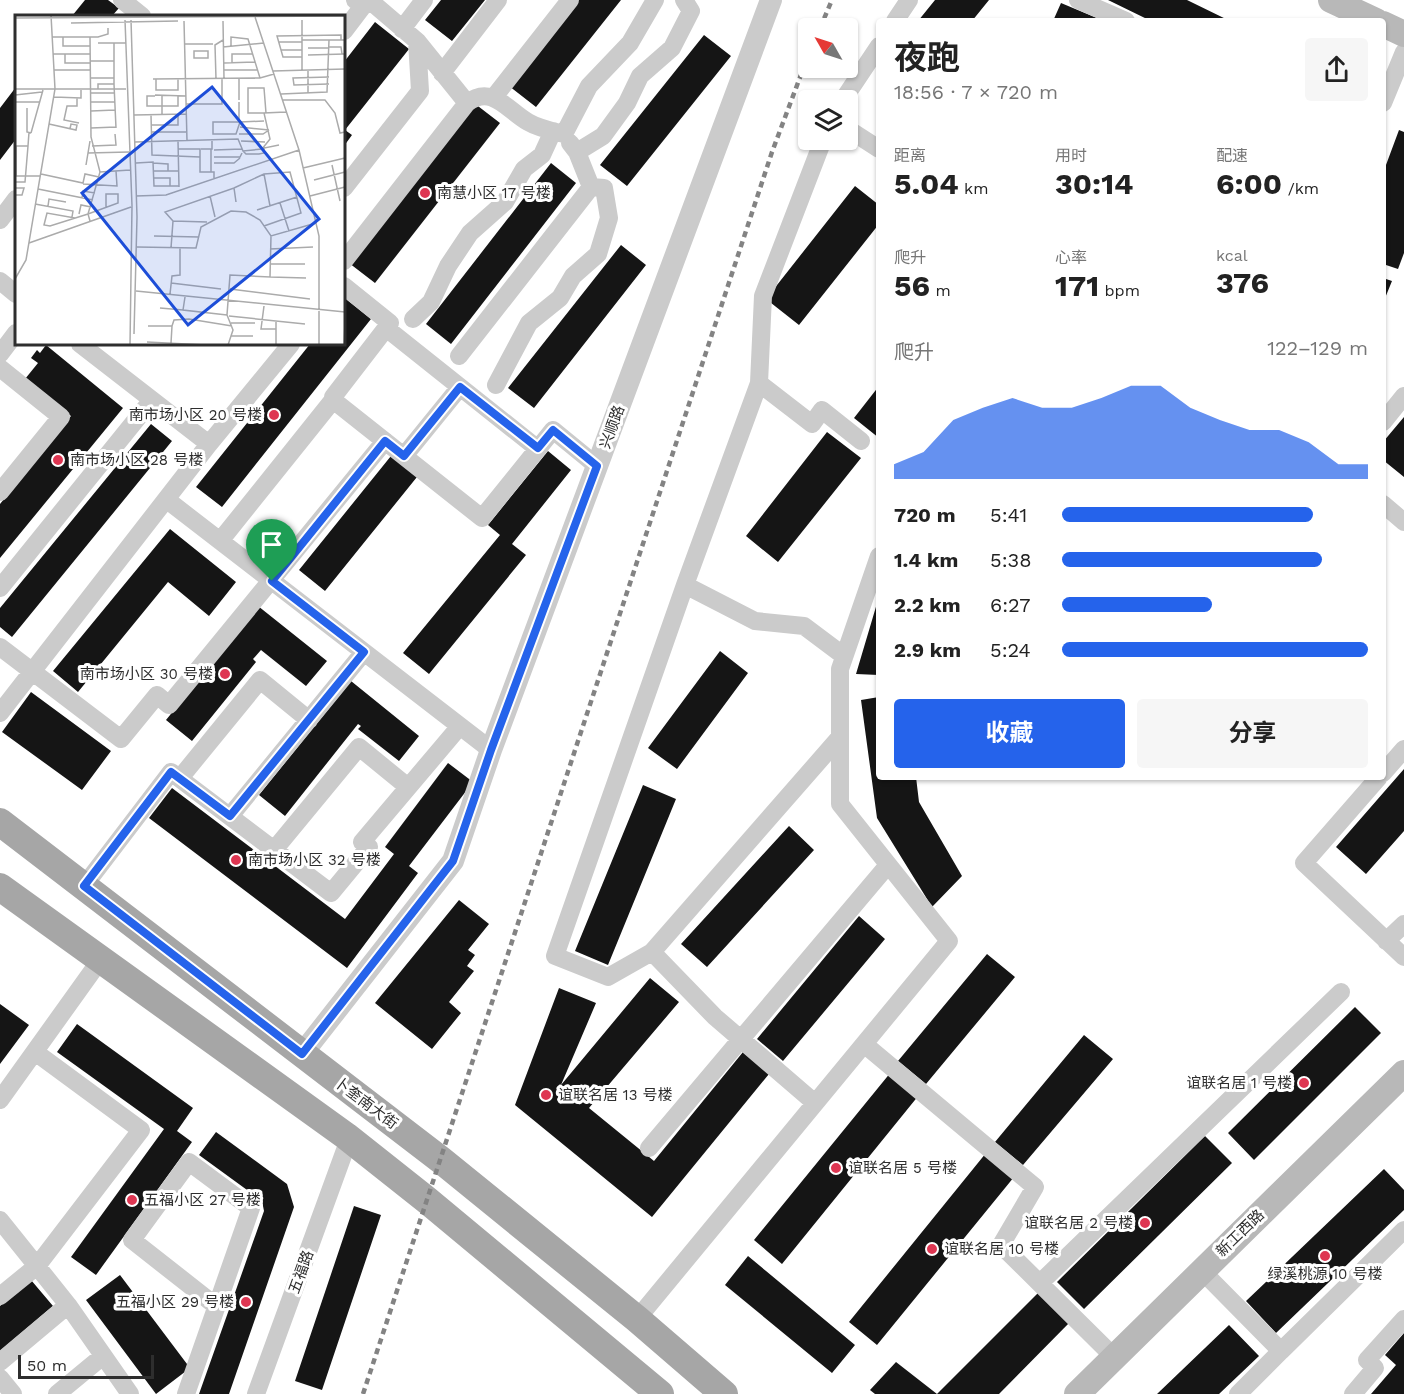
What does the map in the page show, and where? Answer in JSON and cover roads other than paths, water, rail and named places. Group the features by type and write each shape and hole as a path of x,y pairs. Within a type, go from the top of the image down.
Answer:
{"main road":[{"path":"1332,0 1370,18"},
{"path":"1386,25 1404,34"},
{"name":"卜奎南大街","path":"0,822 441,1160 637,1319 724,1394"},
{"path":"0,887 355,1143 660,1394"},
{"name":"新工西路","path":"1077,1394 1404,1073"}],"street":[{"path":"122,0 141,15"},
{"path":"402,29 424,0"},
{"path":"442,73 498,0"},
{"path":"494,97 570,0"},
{"path":"413,319 431,302 448,266 470,233 505,202 524,169 542,156 589,86 630,43 655,0"},
{"path":"577,152 603,136 627,103 639,76 672,48 691,11 684,0"},
{"name":"兴顺路","path":"302,1054 453,861 491,750 771,0"},
{"path":"897,18 909,0"},
{"path":"1078,0 1119,18"},
{"path":"345,29 363,2 417,42 467,103"},
{"path":"345,187 420,91 417,42"},
{"path":"850,90 876,50"},
{"path":"1386,96 1404,52"},
{"path":"345,261 467,103 475,97 494,97 529,123 559,133 577,152 591,187"},
{"path":"858,135 876,147"},
{"path":"819,150 763,296 759,383 685,585 555,956 608,977 652,952 840,737"},
{"path":"459,356 591,187"},
{"path":"496,385 529,323 560,298 573,276 598,254 609,218 604,188 591,187"},
{"path":"0,220 15,201"},
{"path":"345,263 350,269 345,276"},
{"path":"0,281 15,293"},
{"path":"333,397 390,323 345,287"},
{"path":"386,327 538,448"},
{"path":"0,354 15,334"},
{"path":"81,345 209,444"},
{"path":"0,713 209,444 290,345"},
{"path":"0,368 61,417 0,492"},
{"path":"759,383 812,424 822,410 861,441"},
{"path":"404,456 460,387"},
{"path":"1386,418 1404,396"},
{"path":"0,588 153,400"},
{"path":"220,541 333,400 482,518 553,430 597,466"},
{"path":"0,647 120,739 157,695 170,705 385,441"},
{"path":"167,500 491,750"},
{"path":"1386,507 1404,522"},
{"path":"637,1319 949,941 840,804 840,669 876,565"},
{"path":"685,585 755,621 804,626 844,656"},
{"path":"230,816 364,652"},
{"path":"180,778 260,680 309,720"},
{"path":"84,886 171,772 331,893 369,847 362,842 460,726"},
{"path":"274,850 359,747 408,788"},
{"path":"1386,770 1404,749"},
{"path":"1376,780 1304,864 1404,957"},
{"path":"649,1148 888,865"},
{"path":"1386,941 1404,924"},
{"path":"652,952 715,1017 815,1103"},
{"path":"0,1100 100,959"},
{"path":"1040,1283 1341,992"},
{"path":"864,1044 1035,1187 1001,1245 1114,1358"},
{"path":"0,1296 37,1266 141,1130 35,1052"},
{"name":"五福路","path":"256,1394 345,1150"},
{"path":"186,1394 252,1208 189,1162 132,1240 216,1306"},
{"path":"0,1220 68,1305 130,1394"},
{"path":"1238,1394 1404,1230"},
{"path":"1202,1271 1281,1351"},
{"path":"0,1362 68,1305"},
{"path":"1353,1394 1375,1368 1367,1360 1404,1318"},
{"path":"57,1394 103,1356"},
{"path":"0,1378 13,1394"}],"railway":[{"path":"824,18 832,0"},
{"path":"363,1394 772,152 800,78"}],"place":[{"name":"南慧小区 17 号楼","path":"425,193"},
{"name":"南市场小区 20 号楼","path":"274,415"},
{"name":"南市场小区 28 号楼","path":"58,460"},
{"name":"南市场小区 30 号楼","path":"225,674"},
{"name":"南市场小区 32 号楼","path":"236,860"},
{"name":"谊联名居 1 号楼","path":"1304,1083"},
{"name":"谊联名居 13 号楼","path":"546,1095"},
{"name":"谊联名居 5 号楼","path":"836,1168"},
{"name":"五福小区 27 号楼","path":"132,1200"},
{"name":"谊联名居 2 号楼","path":"1145,1223"},
{"name":"谊联名居 10 号楼","path":"932,1249"},
{"name":"绿溪桃源 10 号楼","path":"1325,1256"},
{"name":"五福小区 29 号楼","path":"246,1302"}]}
